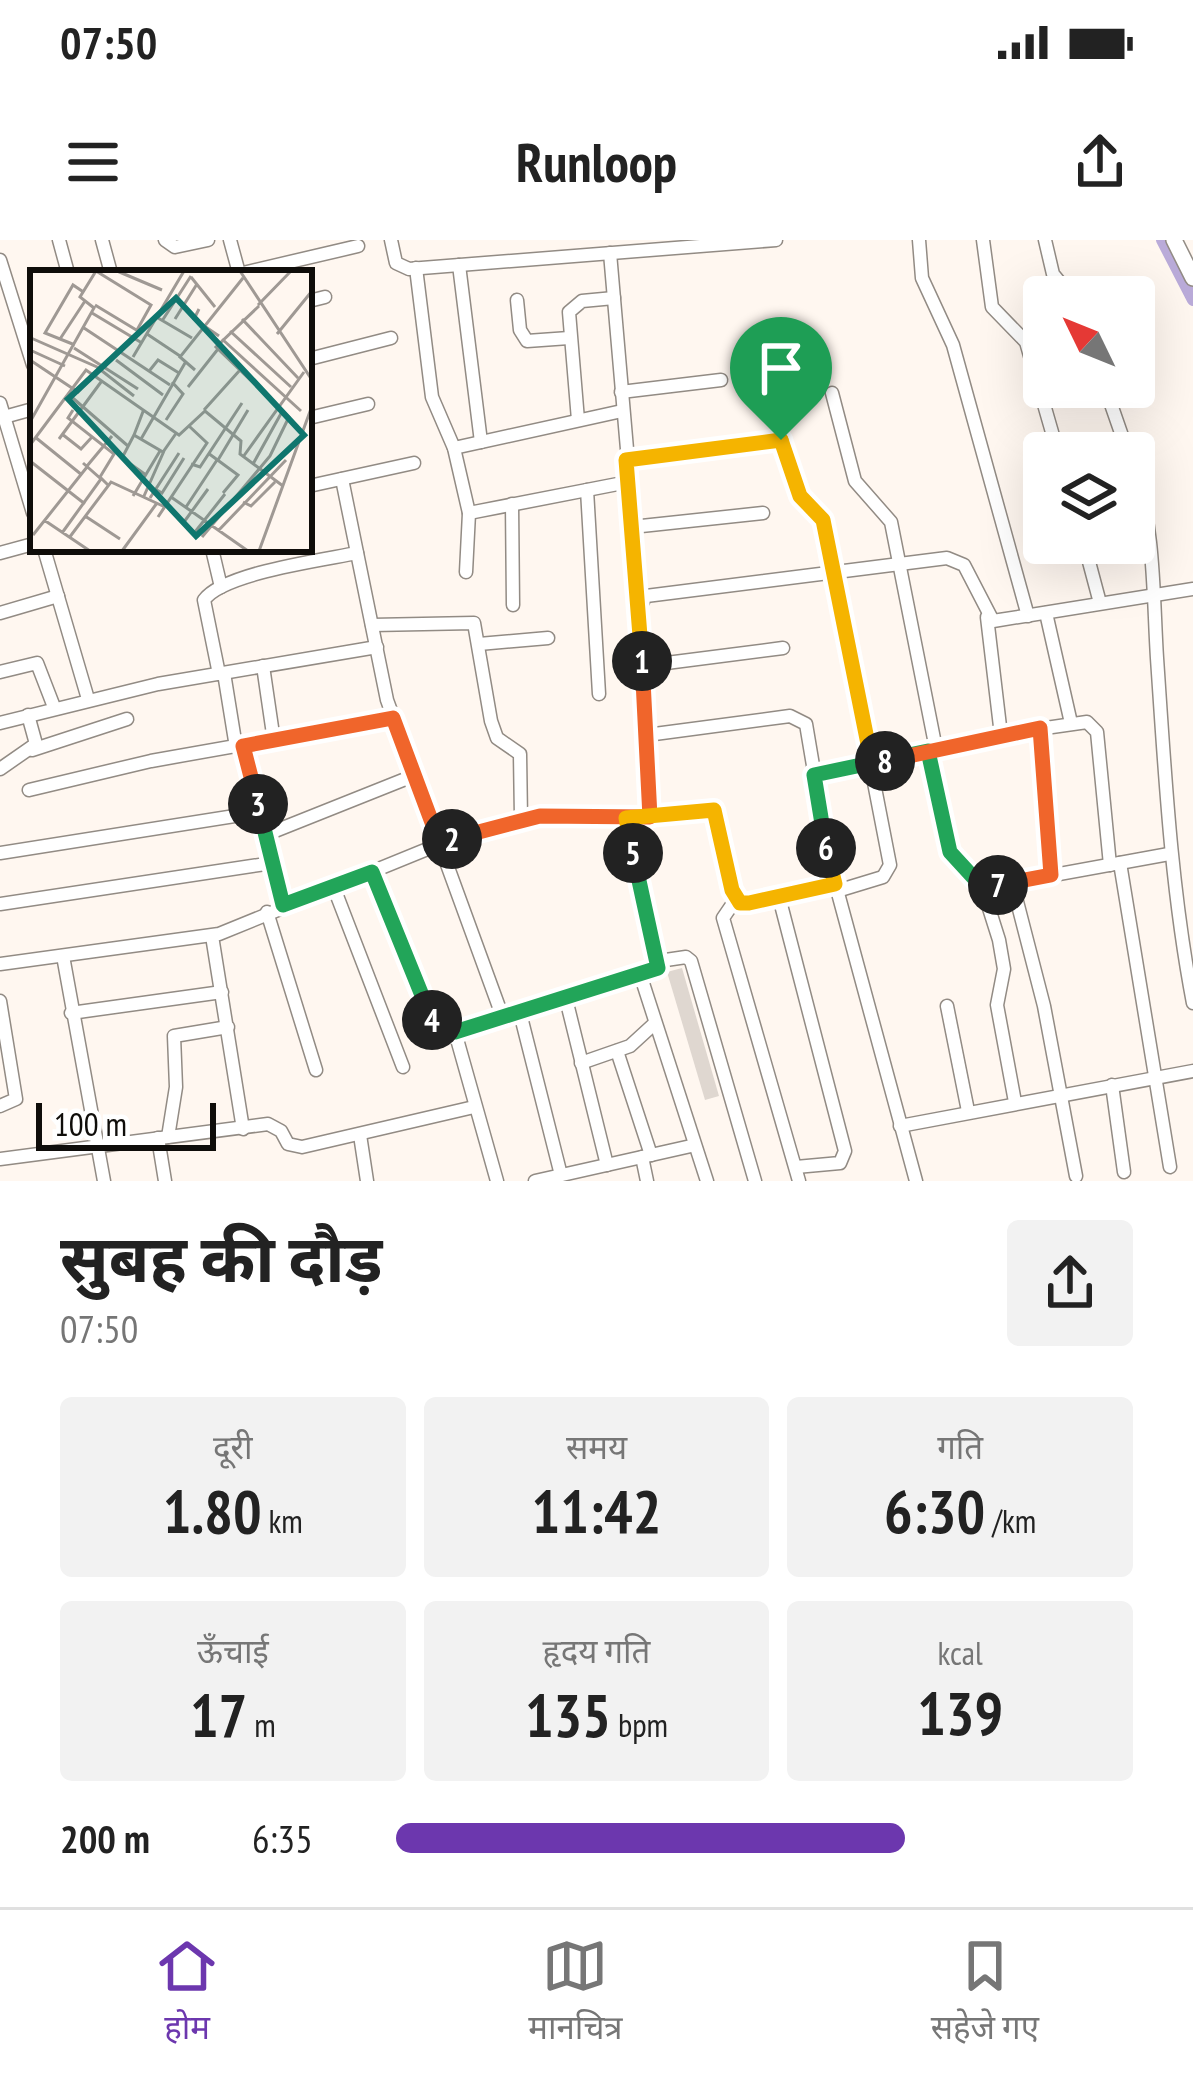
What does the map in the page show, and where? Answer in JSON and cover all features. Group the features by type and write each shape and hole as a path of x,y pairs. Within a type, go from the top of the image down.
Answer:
{"street":[{"path":"59,240 67,270"},
{"path":"102,240 110,270"},
{"path":"165,240 175,247 208,240"},
{"path":"230,240 240,270"},
{"path":"391,240 396,263 416,268 776,240"},
{"path":"919,240 922,278 953,345 1028,616"},
{"path":"983,240 992,307 1026,342 1052,432"},
{"path":"1045,240 1055,276"},
{"path":"1174,240 1193,278"},
{"path":"254,270 358,246"},
{"path":"610,253 640,599 650,817"},
{"path":"0,260 30,355"},
{"path":"458,265 482,442"},
{"path":"416,268 432,397 454,448 469,513 466,572"},
{"path":"312,300 325,297"},
{"path":"578,420 569,311 574,304 614,298"},
{"path":"517,300 520,330 527,341 569,338"},
{"path":"312,358 391,338"},
{"path":"621,392 721,380"},
{"path":"736,899 749,903 836,888 888,872 872,764 823,520 800,496 770,390"},
{"path":"832,393 855,482 866,498 887,513 902,563 950,852 983,888 1004,969 997,1005 1016,1102"},
{"path":"312,417 368,404"},
{"path":"2,410 28,476"},
{"path":"454,448 622,411"},
{"path":"626,460 781,440"},
{"path":"312,485 414,463"},
{"path":"342,479 393,718 503,1018"},
{"path":"469,513 628,482"},
{"path":"587,490 599,694"},
{"path":"512,504 513,605"},
{"path":"632,526 763,513"},
{"path":"0,553 30,545"},
{"path":"45,552 88,699"},
{"path":"213,552 221,586"},
{"path":"283,905 204,600 221,586 357,554"},
{"path":"640,599 902,563 958,560 987,616 1001,734"},
{"path":"1090,564 1100,603"},
{"path":"1151,564 1169,854 1193,1004"},
{"path":"987,616 1001,622 1193,589"},
{"path":"0,614 58,596"},
{"path":"1046,613 1071,723"},
{"path":"372,625 469,621 479,644 497,738 520,754 521,818"},
{"path":"479,644 548,638"},
{"path":"0,723 88,699 377,647"},
{"path":"643,666 783,648"},
{"path":"0,672 37,663 54,707"},
{"path":"263,666 274,742"},
{"path":"28,715 32,751"},
{"path":"28,790 151,760 393,718"},
{"path":"647,735 800,718 809,735 836,888 916,1181"},
{"path":"0,769 32,751 127,719"},
{"path":"814,775 1071,723 1087,722 1097,732 1115,864 1170,1167"},
{"path":"1040,728 1051,875"},
{"path":"265,835 413,776"},
{"path":"0,964 212,935 440,844 521,818 626,818 714,810 736,899 723,918 798,1174 840,1163 845,1151 779,897"},
{"path":"0,853 260,812"},
{"path":"626,818 659,961"},
{"path":"983,888 1169,854"},
{"path":"0,904 272,862"},
{"path":"372,872 434,1023 455,1032 641,976 659,961 686,957 755,1181"},
{"path":"1012,882 1063,1094 1076,1177"},
{"path":"334,888 403,1067"},
{"path":"266,912 316,1070"},
{"path":"212,935 243,1129"},
{"path":"63,956 104,1181"},
{"path":"641,976 706,1181"},
{"path":"71,1013 222,992"},
{"path":"566,999 607,1165"},
{"path":"0,1001 16,1099 0,1106"},
{"path":"947,1006 968,1111"},
{"path":"520,1013 560,1175"},
{"path":"581,1063 617,1051 655,1024"},
{"path":"165,1181 163,1137 176,1087 174,1036 228,1027"},
{"path":"455,1032 497,1181"},
{"path":"617,1051 647,1156 647,1181"},
{"path":"900,1126 1193,1071"},
{"path":"1112,1085 1124,1172"},
{"path":"0,1159 276,1126 293,1148 474,1107"},
{"path":"360,1135 367,1181"},
{"path":"535,1181 584,1176 607,1165 691,1145"}],"building":[{"path":"682,968 719,1096 705,1100 667,972"}],"waterway":[{"path":"1162,240 1193,300"}],"route":[{"path":"781,440 626,460 651,786 646,820 626,818 540,816 521,818 440,844 393,718 243,746 283,905 372,872 421,995 440,1030 455,1032 658,968 626,818 646,820 714,810 732,890 740,903 835,884 814,775 872,764 928,751 956,861 983,888 1051,875 1040,728 976,738 872,764 823,520 800,496 781,440"}]}
